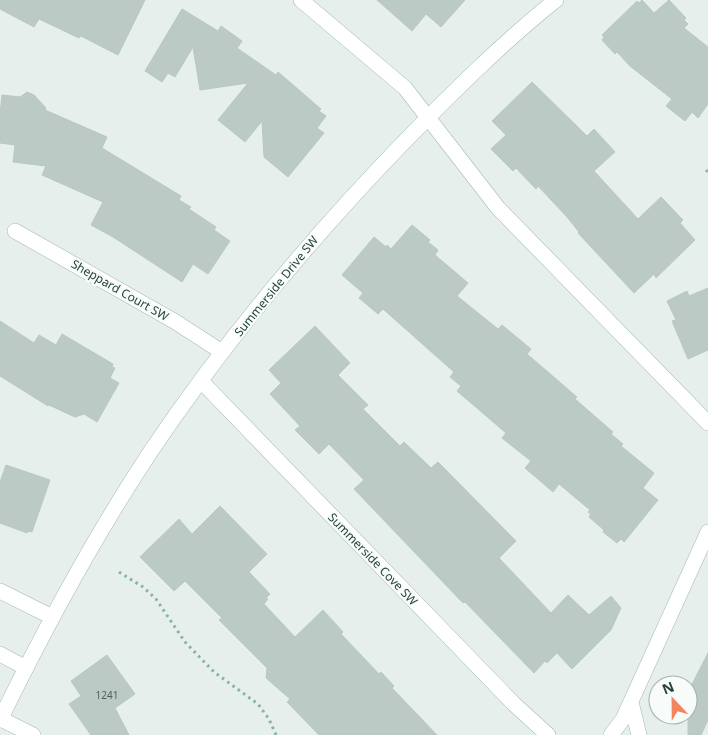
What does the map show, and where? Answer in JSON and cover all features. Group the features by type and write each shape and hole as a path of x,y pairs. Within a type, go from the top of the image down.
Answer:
{"street":[{"path":"301,0 393,77 411,96 498,208 708,423"},
{"name":"Summerside Drive SW","path":"32,735 0,720 52,617 120,500 151,451 222,352 308,247 363,184 484,63 556,0"},
{"name":"Sheppard Court SW","path":"15,231 174,321 222,352"},
{"name":"Summerside Cove SW","path":"201,381 508,697 548,735"},
{"path":"611,735 623,719 708,532"},
{"path":"0,591 52,617"},
{"path":"0,654 26,668"},
{"path":"631,702 639,735"}],"path":[{"path":"119,572 143,587 156,599 185,642 214,672 258,704 269,719 276,735"}],"building":[{"path":"0,0 145,0 118,55 81,36 79,38 39,19 34,27 0,9"},
{"path":"377,0 465,0 441,27 426,14 412,31"},
{"path":"642,0 654,13 669,0 686,18 684,20 688,24 684,28 708,47 708,104 698,118 692,112 685,121 666,106 672,99 630,66 617,52 615,54 602,40 604,37 602,35 637,1 639,3"},
{"path":"182,9 218,31 221,26 242,41 237,48 276,75 278,72 321,109 319,111 326,116 317,128 324,133 288,177 264,157 262,121 245,142 218,120 248,83 200,90 193,47 175,77 168,73 162,82 145,71"},
{"path":"532,82 587,136 594,129 615,152 594,171 638,219 661,197 683,220 680,223 695,240 656,278 654,274 634,293 578,233 567,217 538,186 536,189 516,168 513,171 491,149 506,135 492,121"},
{"path":"27,92 34,95 46,108 45,110 107,137 102,148 181,196 179,200 216,227 214,230 230,241 208,274 193,264 182,282 113,237 91,225 103,202 42,175 46,166 13,162 15,145 0,143 2,95 20,97"},
{"path":"412,225 430,240 428,242 438,250 435,255 468,283 457,296 498,329 502,325 531,349 527,354 577,397 575,399 613,432 611,434 623,444 621,446 654,473 643,488 658,500 624,542 621,539 617,543 603,532 604,530 589,517 591,514 588,512 590,510 559,484 553,492 525,468 531,461 502,438 506,433 457,391 461,386 450,377 454,372 383,309 378,314 359,298 363,293 342,275 374,237 391,249"},
{"path":"708,288 708,350 688,359 672,321 676,320 667,301 687,291 689,296"},
{"path":"0,321 34,343 39,335 56,345 62,334 113,364 112,367 115,368 110,378 119,383 97,422 84,414 75,417 48,406 0,376"},
{"path":"315,326 350,363 338,375 368,405 363,409 400,446 404,442 431,468 438,462 516,541 499,558 551,613 568,595 589,615 611,596 621,608 611,630 572,669 557,653 547,663 545,661 534,673 465,602 463,603 354,489 364,480 329,444 319,454 295,430 300,426 270,394 281,383 269,370"},
{"path":"6,465 50,480 32,532 28,531 27,533 0,523 0,482"},
{"path":"220,506 267,554 249,572 270,594 264,604 295,637 323,610 343,632 341,634 379,674 381,672 394,686 392,688 437,735 319,735 287,702 290,699 266,678 267,668 219,620 222,618 185,581 174,591 140,557 179,519 192,534"},
{"path":"708,653 708,720 701,735 688,735 688,725 698,725 697,675"},
{"path":"107,655 135,694 115,708 129,735 91,735 69,704 81,696 71,681"}]}
